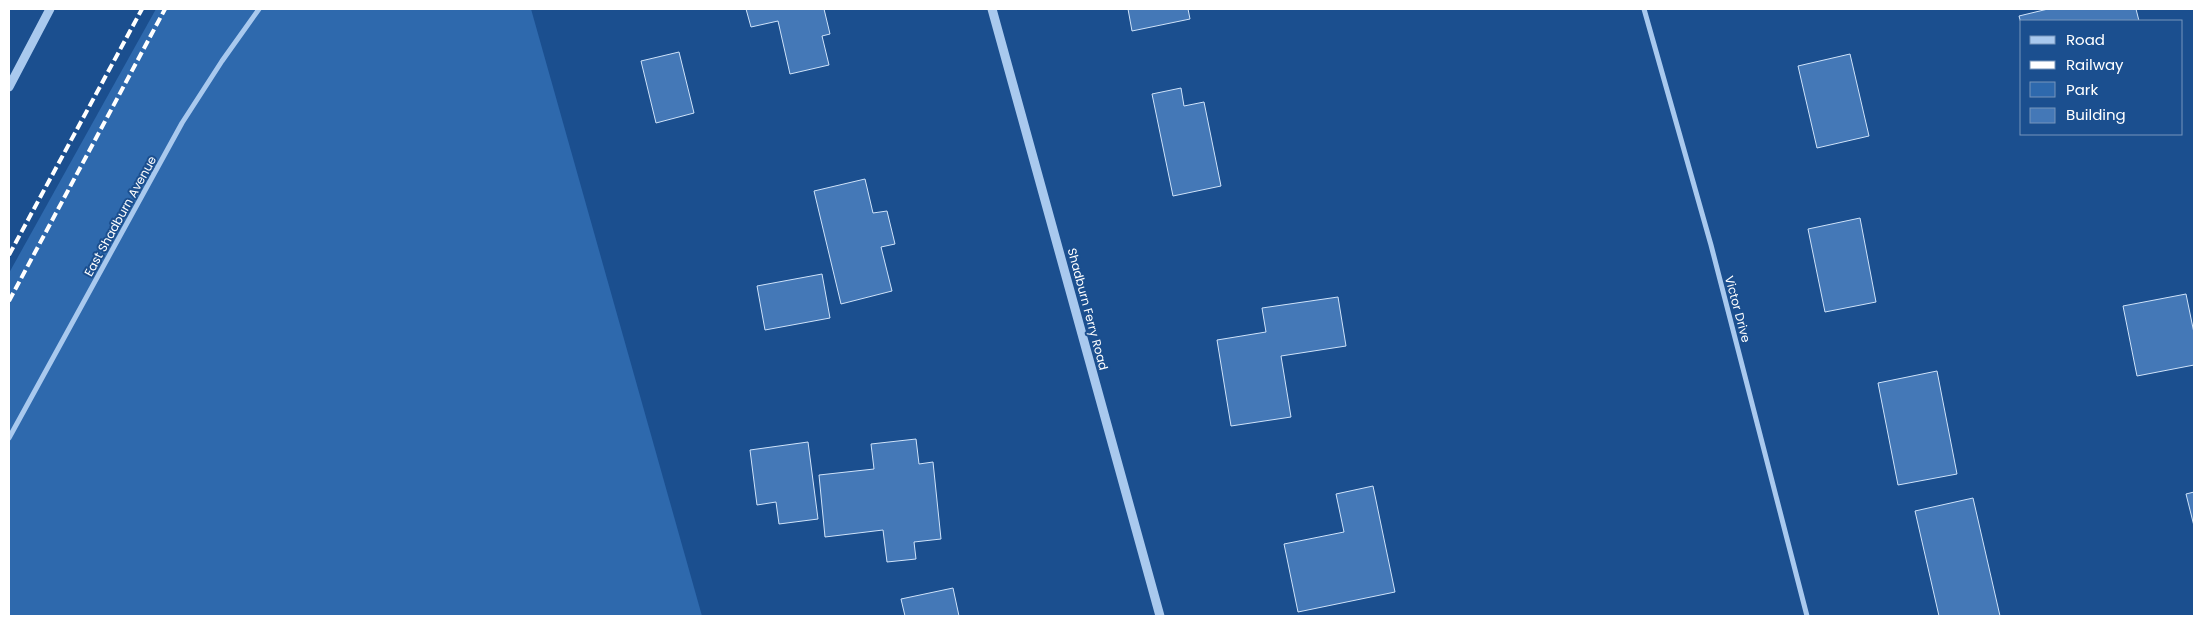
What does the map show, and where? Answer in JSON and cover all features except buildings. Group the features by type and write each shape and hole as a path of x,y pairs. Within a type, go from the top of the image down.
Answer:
{"street":[{"path":"9,87 50,9"},
{"name":"East Shadburn Avenue","path":"9,438 182,123 222,60 259,9"},
{"name":"Shadburn Ferry Road","path":"992,9 1160,616"},
{"name":"Victor Drive","path":"1644,9 1711,245 1807,616"}],"green space":[{"path":"156,9 531,9 702,616 9,616 9,273"}],"railway":[{"path":"9,255 142,9"},
{"path":"9,301 165,9"}]}
